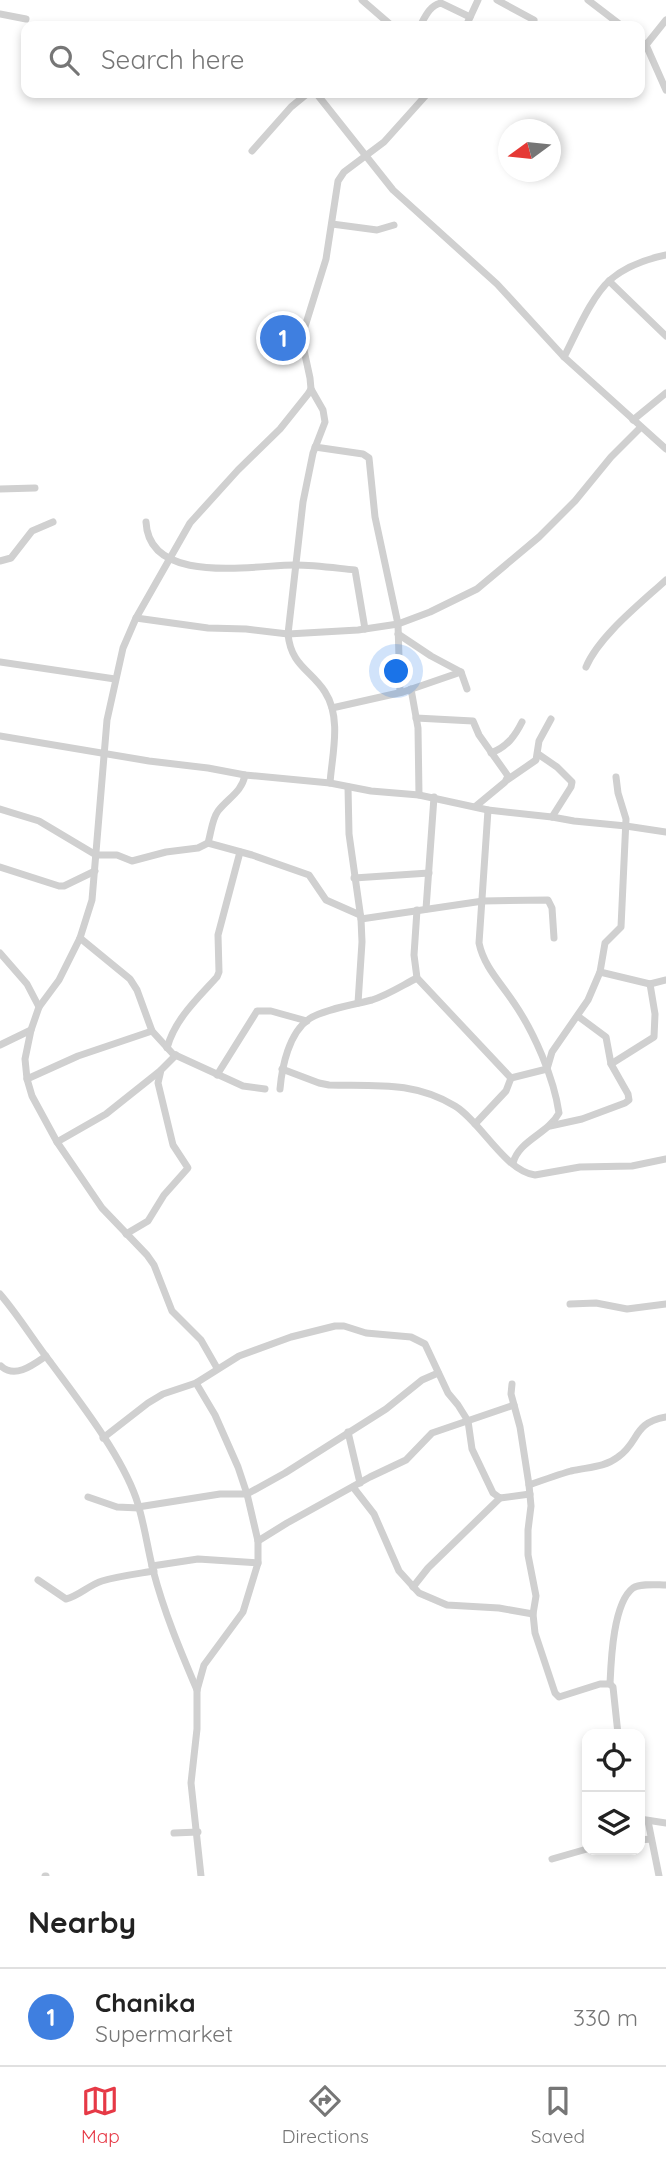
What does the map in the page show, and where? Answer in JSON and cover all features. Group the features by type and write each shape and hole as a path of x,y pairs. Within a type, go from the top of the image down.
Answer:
{"street":[{"path":"362,0 386,21"},
{"path":"370,8 377,0"},
{"path":"468,21 478,0"},
{"path":"497,0 534,20"},
{"path":"588,0 615,21"},
{"path":"423,21 430,9 441,3 470,17"},
{"path":"0,14 26,19"},
{"path":"645,40 666,20"},
{"path":"645,46 666,90"},
{"path":"252,151 291,107 303,98"},
{"path":"320,98 393,190 497,284 564,357 666,449"},
{"path":"330,783 334,723 331,708 326,693 299,665 288,634 303,502 315,447 325,422 318,399 310,389 303,333 326,259 338,181 344,172 384,142 424,98"},
{"path":"332,225 377,230 394,225"},
{"path":"564,357 609,281 650,258 666,255"},
{"path":"609,281 666,336"},
{"path":"217,1368 201,1339 172,1311 154,1265 147,1255 102,1208 57,1142 32,1096 25,1059 39,1007 59,980 80,938 92,900 107,720 122,648 181,535 238,470 280,429 310,389"},
{"path":"633,420 666,393"},
{"path":"136,618 208,628 288,634 398,624 430,612 477,589 515,558 575,501 611,457 640,428"},
{"path":"315,447 363,454 369,458 375,517 398,624 400,692"},
{"path":"0,489 35,488"},
{"path":"0,561 11,558 32,531 53,522"},
{"path":"146,522 147,537 169,560 199,567 296,565 355,570 365,629"},
{"path":"586,667 601,642 666,580"},
{"path":"398,634 431,656 461,671 467,689"},
{"path":"0,662 115,679"},
{"path":"331,708 411,689 461,671"},
{"path":"411,689 419,748 419,795"},
{"path":"416,718 472,720 476,731 506,770 507,780"},
{"path":"477,806 507,780 533,764 538,754 539,741 551,719"},
{"path":"491,753 504,747 522,722"},
{"path":"0,736 245,775 330,783 389,794 434,797 488,810 666,832"},
{"path":"538,754 572,782 552,817"},
{"path":"208,844 215,817 241,788 245,775"},
{"path":"547,1069 552,1052 579,1017 588,1000 600,972 605,943 621,929 626,826 616,777"},
{"path":"348,788 349,834 360,917 358,1003"},
{"path":"426,909 434,797"},
{"path":"0,809 39,821 96,855 117,855 132,861 208,844 278,863 309,875 326,900 360,917 483,901 548,900 552,908 554,938"},
{"path":"488,810 480,950 498,983 527,1024 547,1069 559,1113 551,1126 518,1152 513,1163"},
{"path":"167,1048 171,1033 183,1015 219,972 218,934 240,852"},
{"path":"0,867 59,886 95,871"},
{"path":"354,878 429,873"},
{"path":"417,910 414,955 417,978 511,1078"},
{"path":"80,938 130,979 137,990 152,1031 167,1048 176,1055 243,1086 265,1089"},
{"path":"0,953 27,984 39,1007"},
{"path":"600,972 650,984 666,980"},
{"path":"281,1089 282,1069 291,1045 300,1028 310,1018 376,999 417,978"},
{"path":"611,1064 654,1037 650,984"},
{"path":"217,1075 257,1011 271,1011 307,1021"},
{"path":"551,1126 582,1119 628,1101 628,1094 611,1064 604,1034 579,1017"},
{"path":"0,1045 31,1030"},
{"path":"27,1079 78,1056 152,1031"},
{"path":"57,1142 106,1114 176,1055"},
{"path":"282,1069 329,1085 397,1085 432,1094 456,1107 520,1171 535,1175 580,1167 632,1166 666,1159"},
{"path":"511,1078 547,1069"},
{"path":"126,1234 148,1221 164,1195 188,1168 170,1137 158,1083 161,1070"},
{"path":"475,1124 506,1091 511,1078"},
{"path":"0,1294 74,1393 127,1477 139,1508 170,1629 197,1690"},
{"path":"570,1304 596,1303 627,1309 666,1304"},
{"path":"103,1438 156,1398 196,1383 217,1368 262,1346 335,1326 344,1326 366,1333 421,1340 428,1348 448,1393 468,1421 472,1450 490,1489 500,1498 530,1494"},
{"path":"1,1366 9,1372 17,1371 46,1356"},
{"path":"88,1497 117,1507 139,1508 220,1494 247,1494 386,1409 422,1380 438,1373"},
{"path":"196,1383 226,1438 247,1494 258,1541 258,1563 243,1612 204,1665 197,1690 197,1729 191,1783 201,1876"},
{"path":"512,1384 530,1494 527,1542 536,1596 533,1614 535,1633 555,1693 559,1697 600,1684 610,1684"},
{"path":"258,1541 411,1457 416,1448 432,1433 514,1405"},
{"path":"529,1485 573,1471 595,1468 614,1460 646,1423 666,1417"},
{"path":"348,1432 357,1485 374,1514 399,1571 412,1587 419,1593 447,1605 499,1608 533,1614"},
{"path":"412,1587 500,1498"},
{"path":"38,1580 66,1598 71,1598 102,1581 198,1559 258,1563"},
{"path":"617,1729 613,1687 610,1684 616,1624 628,1595 634,1588 666,1586"},
{"path":"645,1820 666,1823"},
{"path":"645,1823 659,1876"},
{"path":"174,1833 198,1832"},
{"path":"645,1840 651,1839"},
{"path":"552,1859 582,1850"}],"place":[{"name":"Chanika","path":"283,338"}]}
